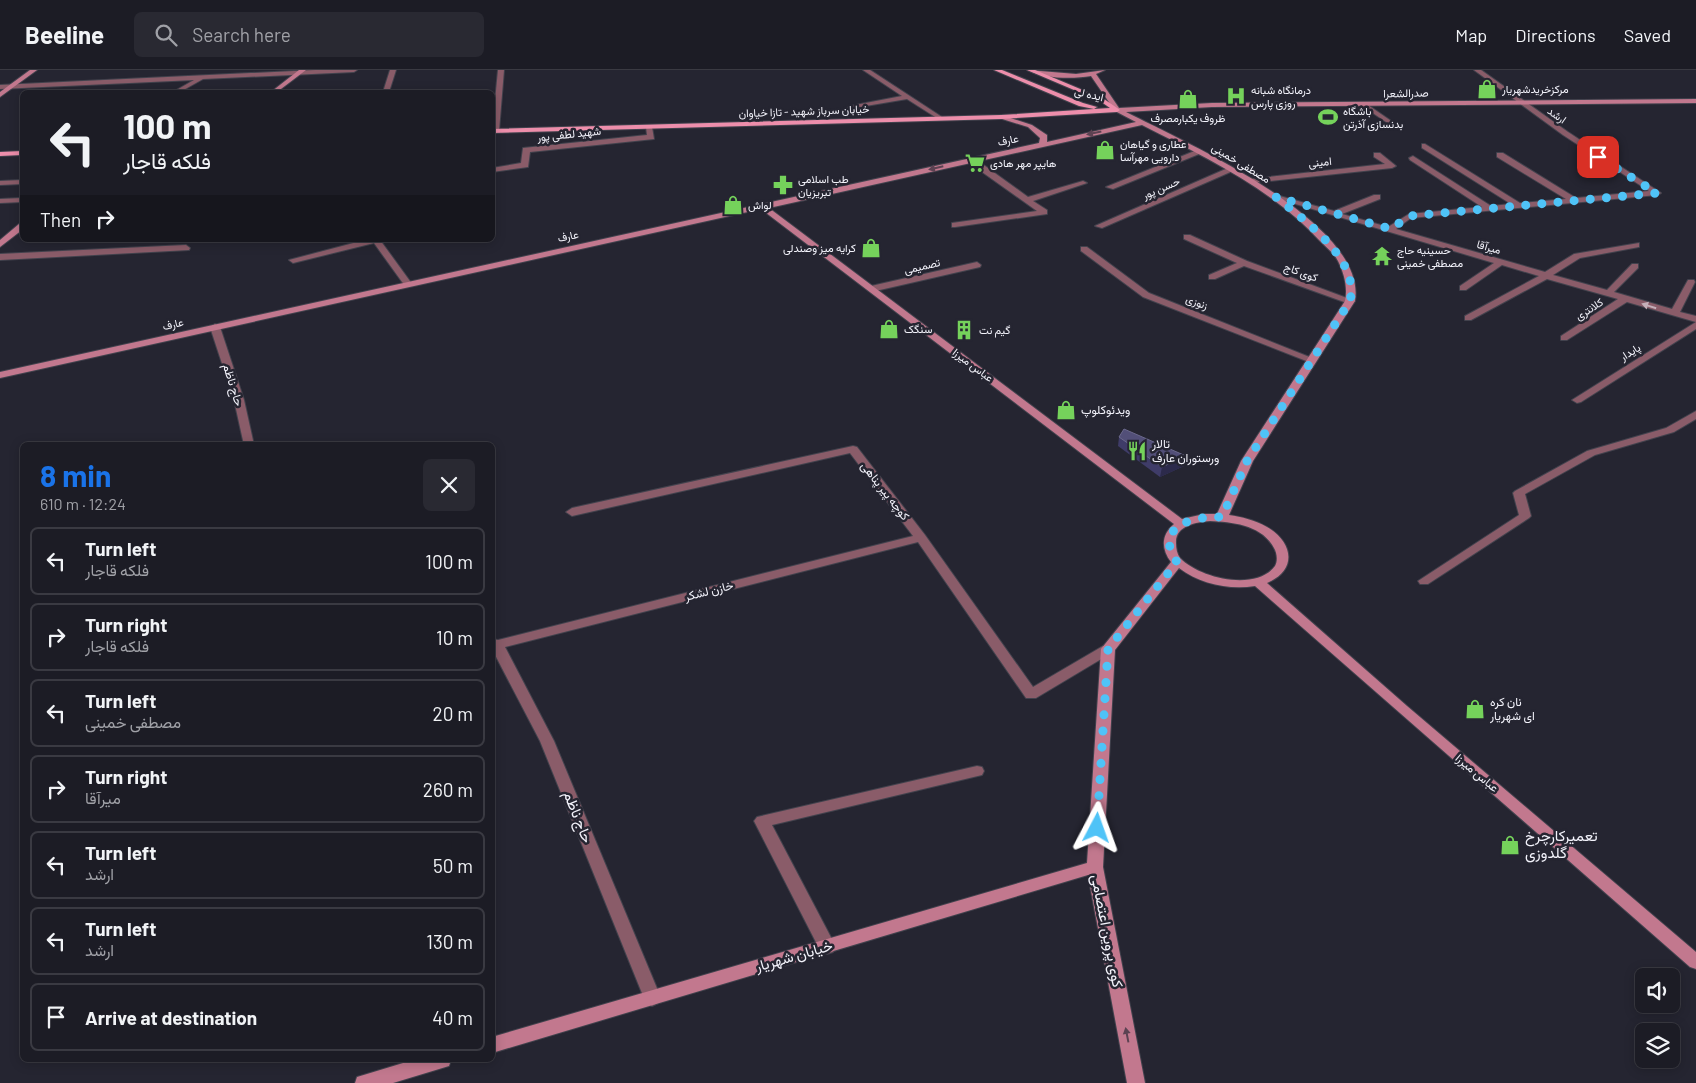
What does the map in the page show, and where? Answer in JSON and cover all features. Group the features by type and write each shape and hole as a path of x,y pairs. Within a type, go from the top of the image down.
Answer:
{"main road":[{"path":"0,95 34,70"},
{"name":"ایده لى","path":"997,70 1081,105 1117,110"},
{"path":"1031,70 1048,74 1074,76 1093,74 1102,70"},
{"name":"ایده لى","path":"1031,70 1102,100 1117,110"},
{"path":"277,90 303,71"},
{"path":"1093,74 1117,110"},
{"path":"1074,76 1080,82 1099,84"},
{"path":"1040,114 1050,105 1044,90"},
{"name":"صدرالشعرا","path":"1117,110 1212,105 1696,101"},
{"name":"خیابان سرباز شهید - تازا خیاوان","path":"495,131 942,119 1117,110"},
{"name":"مصطفی خمینی","path":"1117,110 1200,152 1251,181 1276,197 1309,224 1342,259 1352,290 1350,301"},
{"path":"1001,117 1030,126 1044,137 1042,144"},
{"name":"عارف","path":"0,375 1142,122"},
{"path":"0,154 20,153"},
{"name":"عباس میرزا","path":"763,207 1181,524"},
{"path":"0,244 20,228"},
{"path":"1222,517 1247,461 1350,301"},
{"path":"1222,517 1240,520 1271,535 1280,546 1284,557 1281,567 1272,576 1258,582 1242,584 1225,583 1208,579 1192,572 1177,562 1171,553 1169,542 1172,532 1181,524 1200,518 1222,517"},
{"path":"1108,649 1177,562"},
{"name":"عباس میرزا","path":"1258,582 1402,709 1696,962"},
{"name":"کوی پروین اعتصامی","path":"1108,649 1095,867 1136,1083"},
{"name":"خیابان شهریار","path":"495,1044 1095,867"},
{"path":"364,1083 435,1062"}],"street":[{"path":"0,87 354,70"},
{"path":"387,90 393,70"},
{"path":"495,122 501,70"},
{"path":"866,70 942,119"},
{"name":"ارشد","path":"1391,229 1409,216 1657,193 1598,157 1519,103 1477,70"},
{"path":"179,90 202,77"},
{"path":"850,108 908,97"},
{"path":"1363,104 1394,125"},
{"name":"شهید لطفی پور","path":"495,170 525,165 526,150 651,138 649,127"},
{"path":"1425,146 1520,206"},
{"path":"1110,187 1200,152"},
{"name":"امینی","path":"1251,181 1392,166 1377,155"},
{"path":"1500,155 1575,201"},
{"path":"1413,158 1489,208"},
{"path":"955,225 1044,212 971,160"},
{"name":"حسن پور","path":"1099,226 1231,170"},
{"path":"0,183 20,182"},
{"path":"1027,200 1082,183"},
{"name":"میرآقا","path":"1276,197 1337,213 1696,320"},
{"path":"1337,213 1377,197"},
{"path":"0,201 20,200"},
{"name":"کوی کاج","path":"1187,237 1244,264 1350,301"},
{"path":"293,260 368,242"},
{"path":"377,242 408,284"},
{"path":"1468,318 1547,276 1577,256 1636,245"},
{"path":"0,257 186,248"},
{"name":"زنوزی","path":"1084,250 1146,295 1312,360"},
{"path":"1463,288 1501,262"},
{"path":"1212,277 1244,264"},
{"name":"تصمیمی","path":"871,289 977,265"},
{"path":"1608,294 1636,266"},
{"path":"1675,313 1691,282"},
{"name":"کلانتری","path":"1564,338 1625,298"},
{"name":"پایدار","path":"1578,400 1696,325"},
{"name":"حاج ناظم","path":"215,327 238,400 248,442"},
{"path":"1424,581 1525,516 1519,493 1591,453 1670,430 1696,414"},
{"name":"کوچه پیر پناهی","path":"572,512 853,449 921,538 1031,695 1108,649"},
{"name":"خازن لشکر","path":"495,644 921,538"},
{"name":"حاج ناظم","path":"495,644 547,742 652,998"},
{"path":"827,946 762,821 978,771"}],"building":[{"path":"1124,429 1186,456 1162,467 1119,437"}],"place":[{"name":"مرکزخریدشهریار","path":"1487,89"},
{"name":"درمانگاه شبانه روزی پارس","path":"1236,96"},
{"name":"ظروف یکبارمصرف","path":"1188,99"},
{"name":"باشگاه بدنسازی آذرتن","path":"1328,117"},
{"name":"عطاری و گیاهان دارویی مهرآسا","path":"1105,150"},
{"name":"هایپر مهر هادی","path":"975,163"},
{"name":"طب اسلامی تبریزیان","path":"783,185"},
{"name":"لواش","path":"733,205"},
{"name":"کرایه میز وصندلی","path":"871,248"},
{"name":"حسینیه حاج مصطفی خمینی","path":"1382,256"},
{"name":"سنگک","path":"889,329"},
{"name":"گیم نت","path":"964,330"},
{"name":"ویدئوکلوپ","path":"1066,410"},
{"name":"تالار ورستوران عارف","path":"1137,451"},
{"name":"نان کره ای شهریار","path":"1475,709"},
{"name":"تعمیرکارچرخ گلدوزی","path":"1510,845"}],"route":[{"path":"1097,828 1108,649 1177,562 1171,553 1169,542 1172,532 1181,524 1190,520 1222,517 1247,461 1350,301 1352,290 1342,259 1309,224 1276,197 1391,229 1409,216 1657,193 1598,157"}]}
